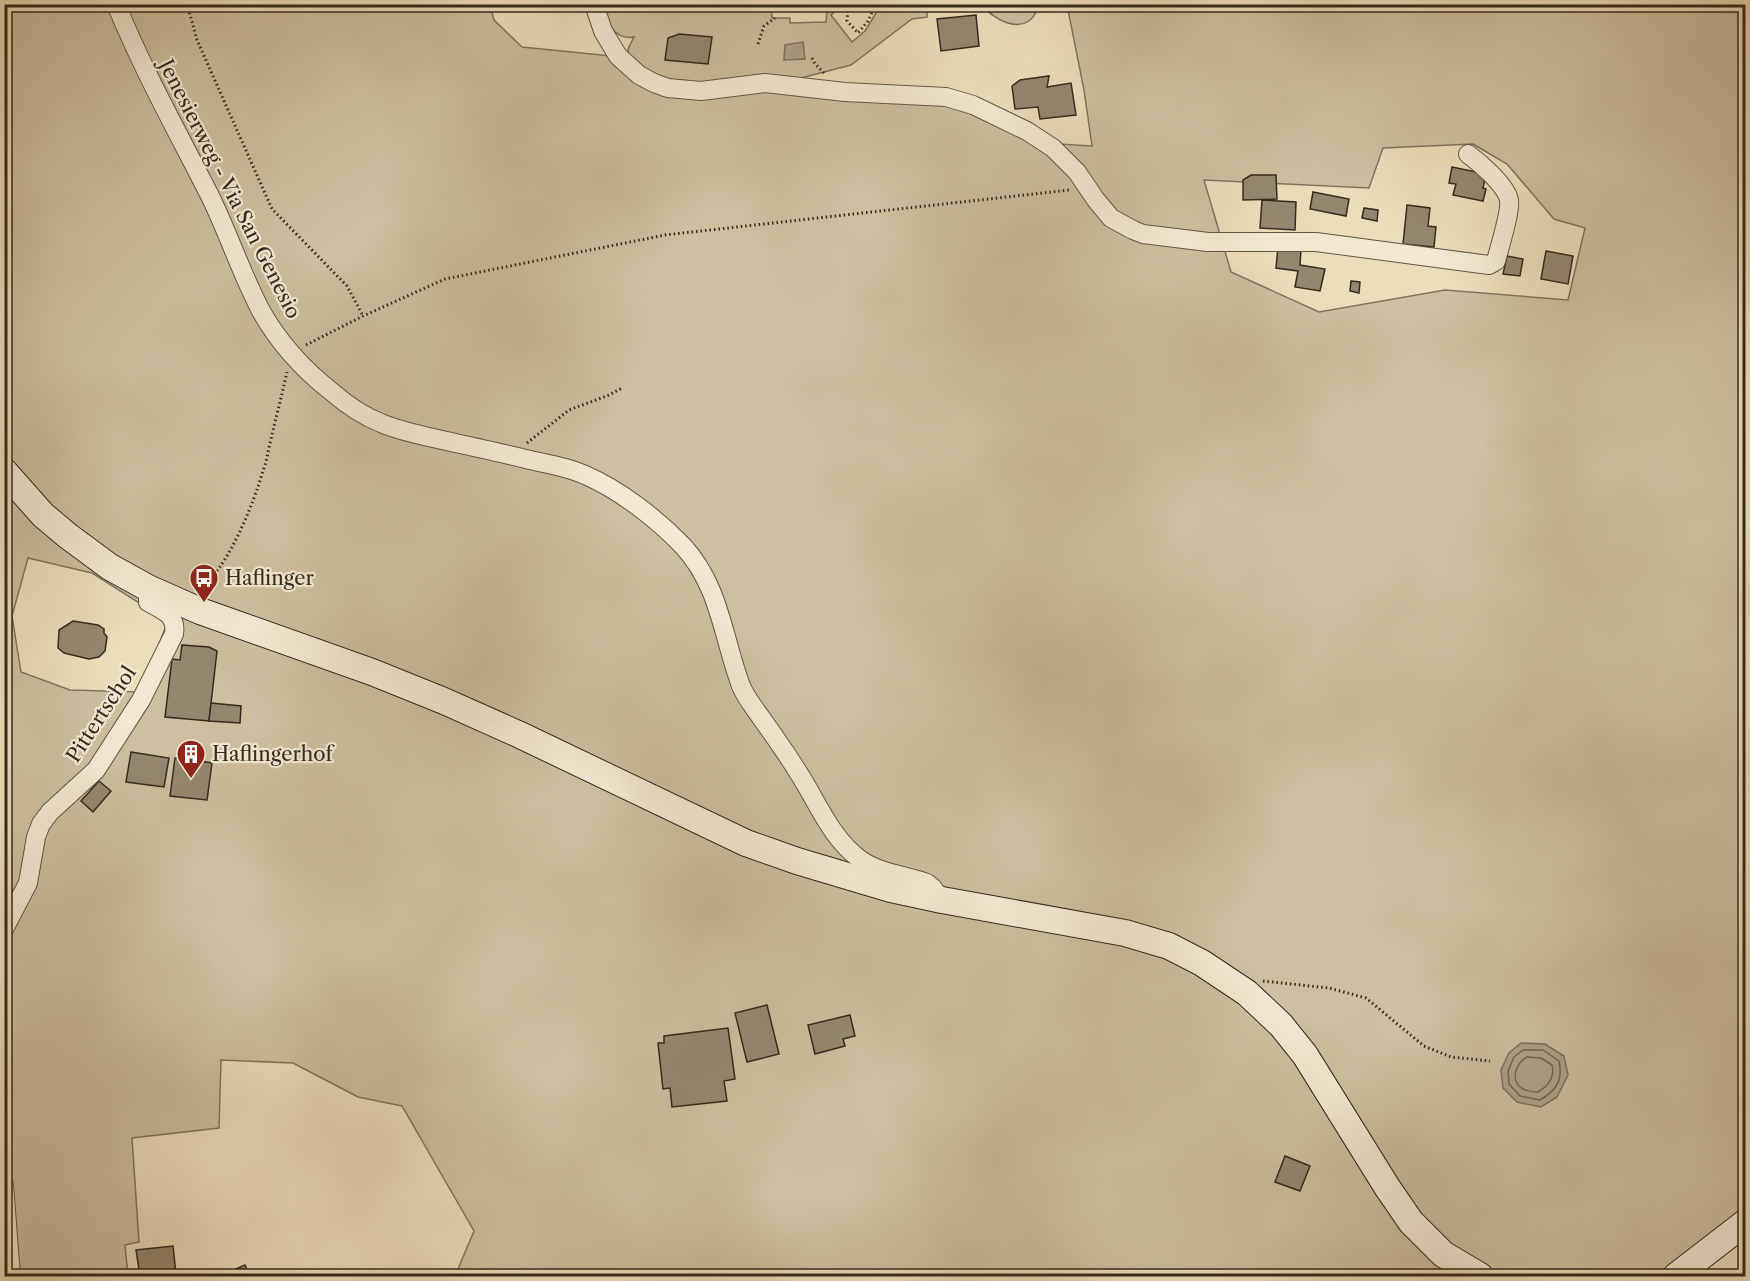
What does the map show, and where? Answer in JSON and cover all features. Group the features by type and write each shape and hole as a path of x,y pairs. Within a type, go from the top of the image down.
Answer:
{"main road":[{"path":"4,471 43,515 92,555 139,583 200,611 372,672 444,701 746,843 828,871 891,889 1125,933 1169,946 1203,963 1247,993 1267,1010 1299,1046 1411,1222 1443,1254 1480,1276"},
{"path":"1676,1276 1746,1222"}],"street":[{"name":"Jenesierweg - Via San Genesio","path":"116,4 165,110 218,212 261,310 291,353 315,378 344,402 383,424 569,469 605,484 640,509 682,545 699,565 720,613 742,690 799,772 838,835 861,860 927,883 942,900"},
{"path":"594,4 603,31 614,51 632,71 668,88 701,91 765,83 845,92 929,95 960,100 989,111 1046,143 1077,172 1111,218 1143,234 1208,242 1316,242 1489,265 1496,261 1509,200 1494,178 1468,154"},
{"name":"Pittertschol","path":"4,929 28,883 36,837 41,824 50,812 96,770 141,700 174,634 175,626 170,615 148,602 139,583"},
{"path":"4,1185 11,1276"}],"path":[{"path":"188,4 197,40 272,209 347,286 363,316"},
{"path":"774,4 774,8 827,7 874,8 868,21 858,33 848,21 848,8"},
{"path":"758,44 764,26 775,18"},
{"path":"812,58 827,75"},
{"path":"173,600 208,582 235,540 263,472 291,353 363,316 445,279 665,235 1088,188"},
{"path":"512,456 569,410 622,388"},
{"path":"1225,978 1329,988 1366,998 1424,1047 1451,1057 1490,1062"}],"shaded area":[{"path":"5,5 490,5 494,20 522,47 611,56 634,78 940,101 1041,143 1092,146 1084,90 1067,5 1745,5 1746,1214 1674,1268 1646,1276 455,1276 474,1231 402,1106 358,1097 293,1063 221,1060 219,1128 132,1138 139,1242 125,1245 128,1276 5,1276","holes":["1473,144 1507,164 1554,219 1585,228 1568,300 1445,290 1319,312 1231,272 1204,180 1369,188 1383,148","28,558 92,573 168,621 140,692 70,690 21,672 12,616"]},
{"path":"601,5 771,5 772,18 790,18 790,23 826,22 827,10 836,10 831,15 852,42 865,31 881,5 927,5 927,17 912,19 851,65 793,80 727,83 667,82 629,60 628,49 634,37 621,36 616,33 608,23"},
{"path":"983,5 1037,5 1036,13 1030,20 1023,24 1016,24 993,16"}],"water":[{"path":"803,42 805,59 784,60 785,45"},
{"path":"1521,1043 1545,1044 1564,1056 1568,1075 1557,1097 1541,1107 1517,1102 1503,1088 1501,1070 1509,1053"}],"building":[{"path":"976,15 979,46 941,51 937,19"},
{"path":"679,34 712,37 708,64 665,60 668,38"},
{"path":"1049,76 1047,87 1071,83 1076,115 1040,119 1038,107 1015,109 1012,86 1020,80"},
{"path":"1452,167 1486,174 1483,201 1453,195 1456,184 1449,183"},
{"path":"1251,175 1276,175 1277,199 1243,200 1243,180"},
{"path":"1313,192 1349,199 1346,216 1310,209"},
{"path":"1262,200 1296,202 1295,230 1260,228"},
{"path":"1407,205 1430,208 1428,226 1436,227 1434,247 1403,244"},
{"path":"1364,208 1378,210 1377,221 1362,218"},
{"path":"1278,247 1301,249 1300,265 1325,269 1320,291 1295,287 1298,271 1276,268"},
{"path":"1546,251 1573,256 1568,284 1541,279"},
{"path":"1507,256 1523,259 1520,276 1503,274"},
{"path":"1351,281 1360,282 1359,293 1350,291"},
{"path":"73,621 98,625 104,629 107,637 105,651 99,657 89,659 64,653 58,648 59,630"},
{"path":"182,645 209,647 217,651 209,721 165,717 172,659 180,660"},
{"path":"211,703 241,706 240,723 209,721"},
{"path":"131,752 169,758 164,787 126,782"},
{"name":"Haflingerhof","path":"188,753 200,754 199,761 212,763 207,800 170,796 175,758 187,760"},
{"path":"99,781 111,791 93,812 81,801"},
{"path":"767,1005 779,1054 747,1062 735,1013"},
{"path":"850,1015 855,1036 843,1039 845,1046 815,1054 808,1025"},
{"path":"728,1028 735,1079 724,1081 727,1101 672,1107 670,1088 663,1089 658,1043 664,1043 664,1036"},
{"path":"1285,1156 1310,1166 1300,1191 1275,1182"},
{"path":"173,1246 176,1274 140,1276 136,1250"},
{"path":"1746,1264 1746,1276 1735,1276"},
{"path":"245,1265 250,1276 220,1276"}],"place":[{"name":"Haflinger","path":"204,604"},
{"name":"Haflingerhof","path":"191,780"}]}
